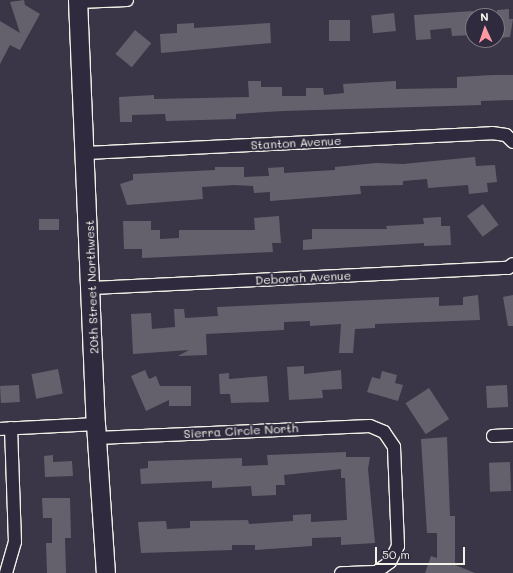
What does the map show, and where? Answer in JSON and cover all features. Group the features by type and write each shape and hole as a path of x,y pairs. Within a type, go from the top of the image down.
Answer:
{"street":[{"path":"78,1 127,0"},
{"name":"20th Street Northwest","path":"78,1 92,288 97,431 106,573"},
{"name":"Stanton Avenue","path":"86,153 492,133 509,139"},
{"name":"Deborah Avenue","path":"92,288 508,268 513,264"},
{"name":"Sierra Circle North","path":"6,429 97,431 370,426 384,432 394,447 398,546 390,562 376,572 341,573"},
{"path":"6,429 14,542 6,573"},
{"path":"494,436 513,435"}],"building":[{"path":"24,0 25,5 40,14 20,50 10,45 0,64 0,21 20,33 10,2"},
{"path":"505,9 509,9 509,19 513,19 510,37 505,37"},
{"path":"465,12 465,35 452,36 451,28 430,30 431,39 416,40 414,15"},
{"path":"394,13 396,31 373,33 371,15"},
{"path":"329,20 350,20 350,41 329,41"},
{"path":"194,23 194,28 270,23 271,43 161,53 160,34 177,33 177,24"},
{"path":"135,30 151,43 132,67 115,54"},
{"path":"513,75 513,100 481,101 481,105 283,111 236,114 236,119 166,121 165,114 132,115 132,122 120,122 119,97 154,95 154,99 249,97 248,81 261,81 261,87 282,87 282,96 306,96 306,88 323,88 324,95 344,93 343,84 396,81 396,89 457,88 457,77"},
{"path":"475,157 476,166 495,165 497,182 487,183 488,192 469,194 468,185 428,188 427,179 403,181 403,185 360,186 361,194 270,201 270,192 254,193 253,186 234,185 202,187 203,199 127,205 120,184 133,180 133,174 215,170 215,167 244,167 244,177 269,176 268,168 284,167 284,173 335,170 335,167 376,163 403,164"},
{"path":"483,204 499,225 483,237 467,216"},
{"path":"279,216 281,243 272,243 273,252 142,258 142,249 124,249 123,221 151,221 151,230 160,230 160,239 179,238 179,230 255,230 254,218"},
{"path":"441,217 441,226 450,226 451,245 424,246 424,243 303,250 303,240 312,239 312,229 387,229 386,226 424,224 423,218"},
{"path":"39,219 59,219 59,230 39,230"},
{"path":"478,295 480,320 375,324 375,328 355,329 353,353 339,353 341,324 310,326 310,321 284,322 284,330 206,334 207,355 178,356 189,350 133,354 131,314 151,313 152,329 175,327 174,309 184,309 185,318 218,316 217,307 439,297 439,306 463,305 463,297"},
{"path":"513,295 513,326 508,326 503,297"},
{"path":"304,366 304,374 341,370 342,389 322,390 323,398 289,400 287,367"},
{"path":"58,369 63,394 36,399 31,374"},
{"path":"145,370 149,379 156,376 160,386 191,386 191,406 169,406 169,400 146,411 131,376"},
{"path":"382,371 397,375 395,383 403,385 398,401 367,392 372,377 380,379"},
{"path":"229,373 229,379 267,376 269,402 231,403 230,394 220,394 219,374"},
{"path":"19,385 20,402 1,403 0,386"},
{"path":"507,385 508,407 487,408 486,386"},
{"path":"429,388 449,419 426,434 406,403"},
{"path":"447,437 450,516 455,516 455,565 475,573 425,573 431,556 437,558 437,533 427,533 421,439"},
{"path":"346,452 346,457 370,457 368,469 375,543 341,545 341,537 312,538 312,546 255,550 255,545 232,545 232,550 141,553 138,522 166,521 167,529 190,528 190,521 248,520 249,524 293,521 293,515 311,514 311,522 347,520 345,478 341,478 341,469 284,475 285,485 276,485 276,495 252,496 251,486 212,488 212,481 141,484 140,469 148,468 148,461 242,458 242,466 268,465 267,455"},
{"path":"53,455 53,462 72,461 73,476 45,477 44,456"},
{"path":"510,462 511,491 490,492 489,463"},
{"path":"42,498 70,498 71,538 65,538 66,573 47,573 46,543 52,543 52,518 43,518"}]}
